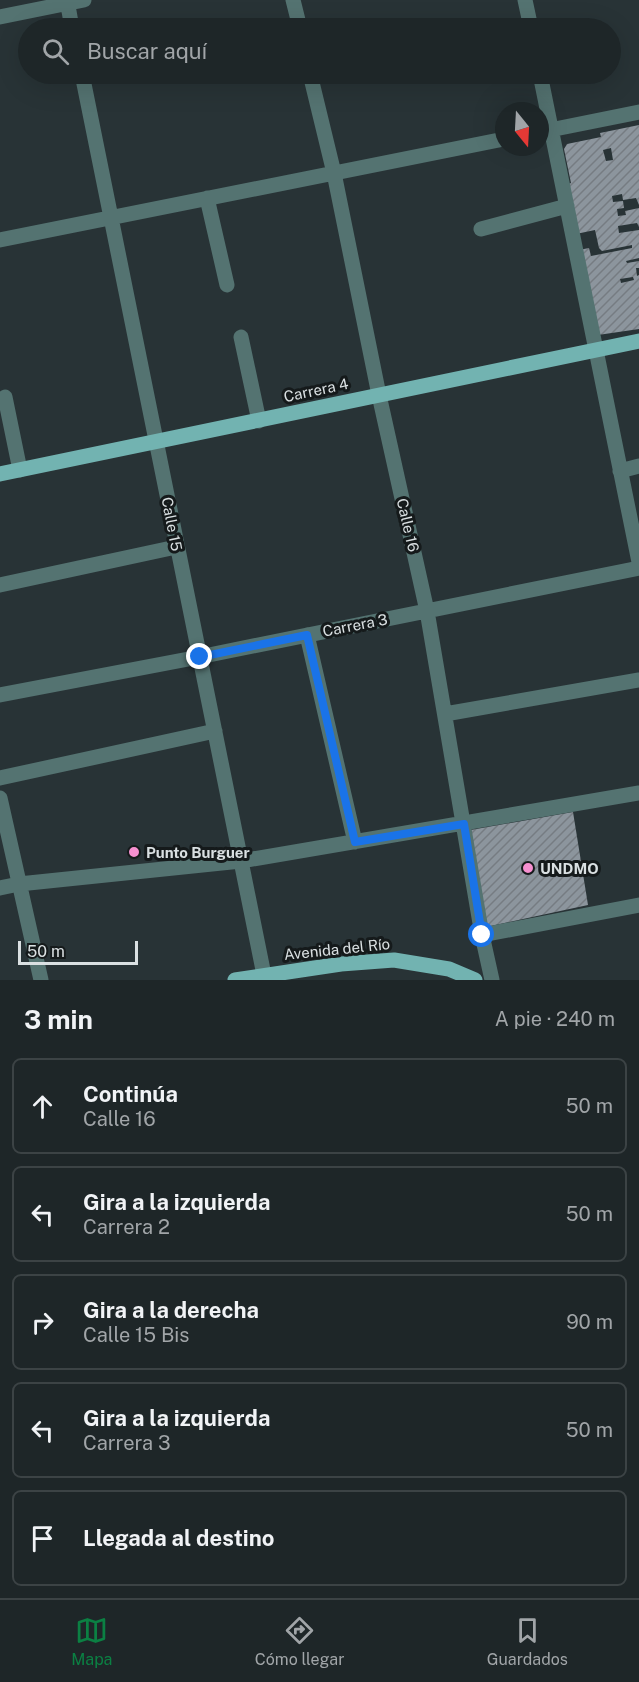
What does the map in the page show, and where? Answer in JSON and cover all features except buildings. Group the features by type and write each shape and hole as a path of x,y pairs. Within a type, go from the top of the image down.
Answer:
{"main road":[{"name":"Carrera 4","path":"0,474 639,341"},
{"name":"Avenida del Río","path":"236,980 341,964 394,960 449,969 475,980"}],"street":[{"path":"0,17 84,0"},
{"path":"293,0 298,18"},
{"path":"525,0 529,18"},
{"path":"67,2 70,18"},
{"name":"Calle 15","path":"84,84 264,975"},
{"name":"Calle 16","path":"312,84 334,173 379,394 427,611 482,935 492,980"},
{"path":"541,84 543,102"},
{"path":"549,129 639,112"},
{"path":"0,240 495,141"},
{"path":"549,141 567,206 639,562"},
{"path":"207,198 227,285"},
{"path":"481,229 567,206"},
{"path":"241,337 259,421"},
{"path":"5,397 20,470"},
{"path":"620,471 639,466"},
{"path":"0,585 176,547"},
{"name":"Carrera 3","path":"0,695 639,568"},
{"path":"307,635 355,842"},
{"path":"445,714 639,680"},
{"path":"0,778 215,731"},
{"path":"0,888 19,884 241,861 639,793"},
{"path":"0,798 41,980"},
{"path":"482,935 639,905"}],"place":[{"name":"Punto Burguer","path":"134,852"},
{"name":"UNDMO","path":"528,868"}],"route":[{"path":"200,657 307,635 355,842 464,824 482,935"}]}
